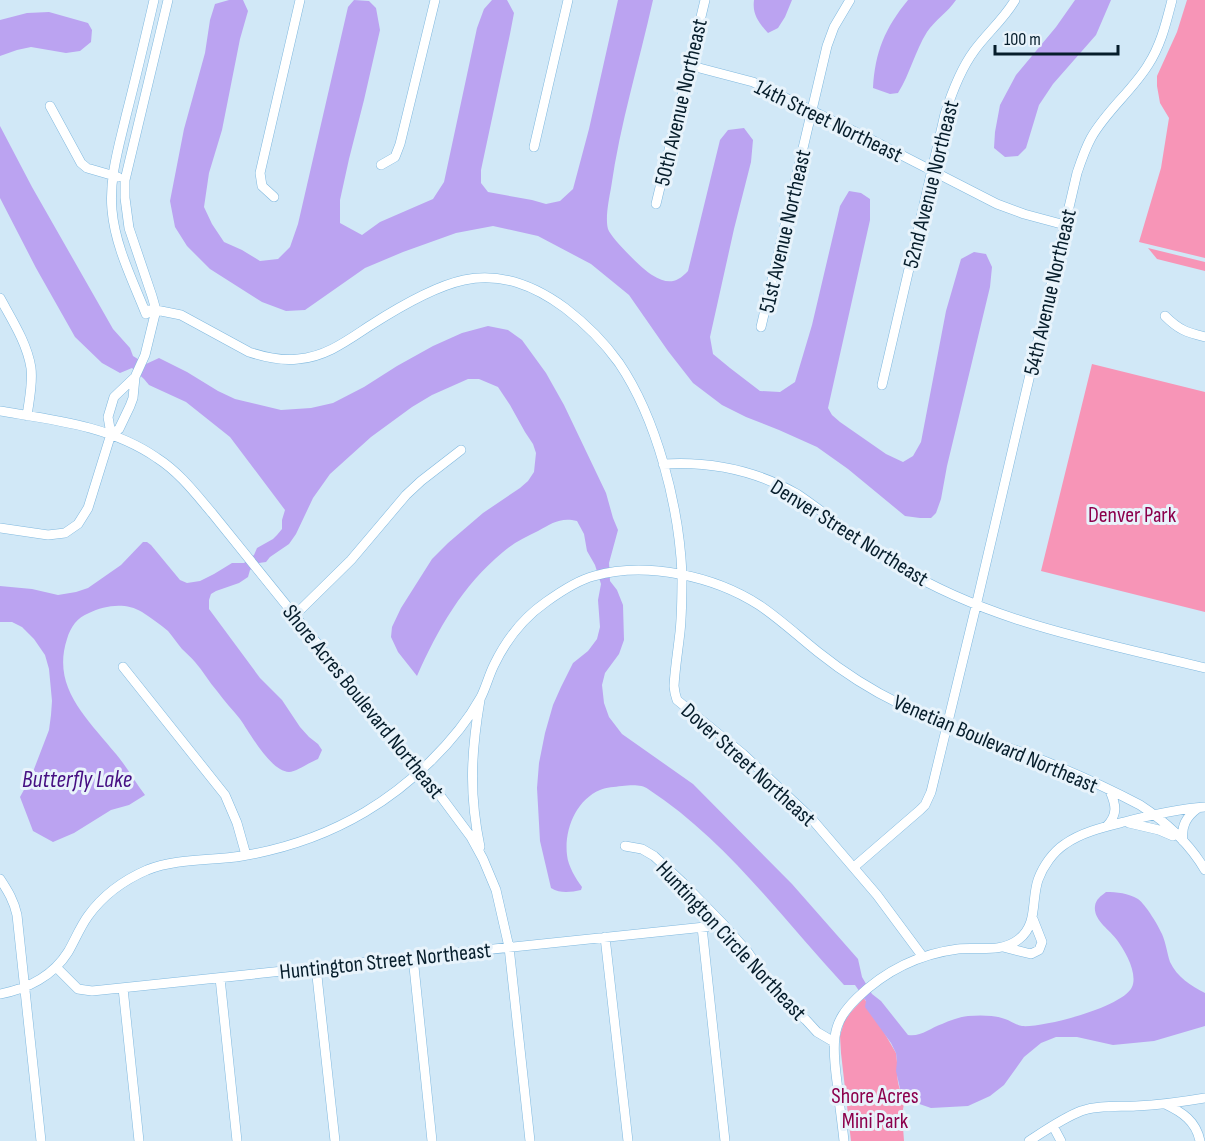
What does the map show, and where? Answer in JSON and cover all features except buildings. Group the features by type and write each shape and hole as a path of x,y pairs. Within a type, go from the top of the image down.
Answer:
{"street":[{"path":"150,336 145,310 120,248 111,210 113,176 154,0"},
{"path":"0,528 48,536 65,533 78,524 88,508 111,434 108,417 114,397 135,376 145,355 156,310 129,228 124,198 125,180 168,0"},
{"path":"274,197 262,186 260,173 300,0"},
{"path":"381,165 395,157 400,144 435,0"},
{"path":"534,147 568,0"},
{"name":"50th Avenue Northeast","path":"656,204 705,0"},
{"name":"51st Avenue Northeast","path":"761,327 830,36 840,14 850,0"},
{"name":"52nd Avenue Northeast","path":"882,385 945,114 959,77 975,48 997,25 1015,0"},
{"name":"54th Avenue Northeast","path":"854,867 925,805 934,782 1077,172 1091,138 1104,119 1137,82 1158,48 1172,0"},
{"name":"14th Street Northeast","path":"688,65 753,82 1003,207 1065,225"},
{"path":"50,106 81,163 87,168 125,180"},
{"name":"Dover Street Northeast","path":"145,310 181,315 249,352 271,358 298,360 310,358 339,346 402,307 464,280 489,277 517,282 549,297 577,317 591,329 618,362 638,397 663,464 675,513 682,575 680,632 674,686 677,700 736,747 811,818 877,895 923,957"},
{"path":"0,298 24,346 31,368 27,416"},
{"path":"1165,316 1176,327 1205,337"},
{"path":"111,434 119,429 130,406 135,376"},
{"name":"Shore Acres Boulevard Northeast","path":"0,411 83,426 111,434 135,445 174,471 212,513 295,615 471,837 483,858 496,890 509,947 530,1141"},
{"path":"295,615 351,560 406,495 460,450"},
{"name":"Denver Street Northeast","path":"663,464 718,466 780,484 898,566 976,606 1031,625 1205,669"},
{"name":"Venetian Boulevard Northeast","path":"0,994 25,988 56,966 67,953 85,919 107,895 123,882 167,864 246,855 302,840 340,825 391,795 419,771 450,739 480,698 494,665 511,635 525,620 544,603 565,590 592,576 616,572 654,571 682,575 718,585 748,599 772,614 821,655 896,702 947,726 1033,756 1140,805 1154,814 1183,841 1205,870"},
{"path":"123,667 225,795 237,823 246,855"},
{"name":"Venetian Boulevard Northeast","path":"480,698 472,751 472,782 477,832 483,858"},
{"path":"1107,826 1113,820 1116,807 1110,791"},
{"path":"1003,947 1014,943 1026,932 1033,919 1037,882 1046,864 1066,843 1078,836 1107,826 1154,814 1202,807"},
{"path":"1183,841 1182,830 1185,821 1189,815 1202,807"},
{"path":"1123,822 1160,830 1183,841"},
{"name":"Huntington Circle Northeast","path":"625,846 642,849 654,856 724,925 747,951 781,997 818,1032 834,1042"},
{"path":"0,879 10,894 18,915 42,1141"},
{"path":"844,1140 834,1042 836,1029 844,1011 873,984 899,967 923,957 959,949 1003,947 1035,953 1042,942 1033,919"},
{"name":"Huntington Street Northeast","path":"56,966 73,985 84,991 724,925"},
{"path":"702,927 725,1141"},
{"path":"605,937 628,1141"},
{"path":"413,957 432,1141"},
{"path":"316,967 335,1141"},
{"path":"220,978 237,1141"},
{"path":"123,988 139,1141"},
{"path":"1029,1141 1083,1111 1110,1106 1165,1104 1205,1098"},
{"path":"1165,1104 1184,1114 1190,1120 1200,1141"},
{"path":"1053,1126 1061,1141"}],"green space":[{"path":"1187,0 1205,0 1205,258 1139,242 1161,168 1169,118 1160,103 1157,76 1177,32"},
{"path":"1148,248 1205,262 1205,271 1157,259"},
{"name":"Denver Park","path":"1092,364 1205,392 1205,612 1041,571"},
{"name":"Shore Acres Mini Park","path":"864,998 896,1053 898,1082 905,1099 902,1114 904,1141 851,1141 840,1036 844,1022"}],"water":[{"path":"229,0 243,0 248,11 240,39 222,130 209,173 204,207 224,242 260,261 278,259 290,247 298,224 348,7 354,0 369,1 376,8 380,30 340,200 340,223 362,235 380,222 433,199 444,182 477,28 484,9 492,0 507,0 514,13 481,170 481,183 488,192 546,204 560,201 573,189 618,0 653,0 619,140 608,208 608,229 628,253 652,275 671,281 684,275 688,271 720,140 728,130 744,128 753,140 751,162 710,337 713,354 760,391 780,392 795,382 812,325 840,206 849,191 861,193 870,199 870,220 828,408 840,422 886,454 903,462 913,456 921,442 946,311 961,259 974,252 986,254 992,267 990,287 936,513 931,518 905,516 848,469 817,447 722,405 693,383 629,295 591,264 538,236 493,226 456,233 365,268 305,310 286,311 262,302 210,269 187,246 175,227 170,201 184,129 205,53 210,20 215,4"},
{"path":"754,0 792,0 778,28 768,33 757,18"},
{"path":"908,0 956,0 927,32 898,93 890,94 873,88 876,63 887,31"},
{"path":"1075,0 1111,0 1096,35 1053,84 1039,105 1026,148 1018,156 1005,157 994,148 1000,105 1016,75"},
{"path":"49,12 88,23 92,30 91,42 80,51 66,53 31,47 0,56 0,20 27,13"},
{"name":"Butterfly Lake","path":"0,126 113,329 130,348 133,356 146,364 159,358 235,399 281,410 311,408 333,403 433,346 462,333 488,326 508,330 522,340 546,373 564,405 606,493 618,530 609,563 610,581 617,590 623,605 624,640 619,654 605,673 602,685 604,703 609,717 622,734 693,784 792,884 858,959 862,977 872,994 881,1001 908,1035 921,1033 948,1021 968,1016 996,1017 1022,1026 1047,1024 1099,1009 1126,994 1132,987 1133,981 1130,962 1095,911 1096,901 1106,892 1122,893 1134,897 1148,910 1162,934 1170,962 1176,972 1185,981 1205,993 1205,1026 1154,1041 1113,1045 1077,1037 1056,1037 1041,1043 1024,1057 1004,1085 990,1096 968,1106 931,1108 905,1099 901,1093 896,1071 896,1053 865,1007 866,1001 855,985 844,985 728,855 676,809 645,787 632,785 605,788 584,801 573,817 567,845 569,864 582,887 581,890 562,892 551,888 540,841 537,788 539,763 553,705 561,687 573,663 588,651 597,639 600,627 598,600 601,584 595,565 587,551 584,534 577,521 561,520 548,526 520,540 488,565 452,609 417,676 398,652 391,637 392,627 401,608 432,559 483,513 520,488 534,472 536,453 533,444 510,405 498,387 479,379 468,379 432,395 371,437 330,474 313,498 289,544 266,562 259,563 250,570 248,577 239,583 211,594 209,609 260,678 282,700 300,727 318,744 322,750 318,759 289,772 282,770 261,750 198,665 168,631 136,609 122,606 102,608 81,617 73,626 63,657 64,673 75,702 145,795 129,805 111,810 74,833 53,842 33,831 20,797 31,777 49,730 52,701 49,669 45,655 22,627 12,622 0,622 0,586 32,589 58,595 76,592 88,588 121,565 143,542 151,545 180,580 187,583 200,581 232,563 244,563 254,555 257,548 273,539 282,529 285,510 230,437 186,402 149,385 132,368 120,373 102,363 75,337 0,198"}]}
